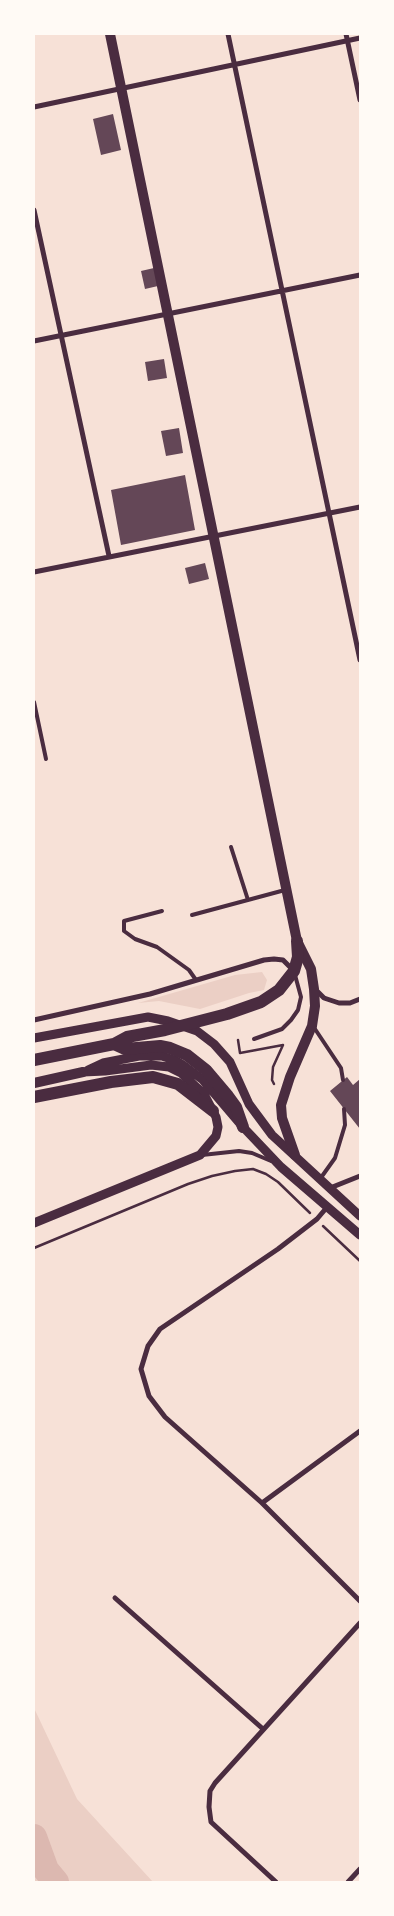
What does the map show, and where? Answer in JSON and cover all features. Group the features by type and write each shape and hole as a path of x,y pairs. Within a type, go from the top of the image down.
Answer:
{"main road":[{"path":"34,1060 114,1044 128,1037 165,1030 254,1005 279,990 294,971 298,957 297,941 287,890 110,34"},
{"path":"295,1155 282,1118 282,1105 285,1092 312,1026 315,1006 311,968 297,941"},
{"path":"114,1044 125,1049 160,1046 187,1055 206,1070 228,1096 236,1107 243,1127"},
{"path":"34,1083 83,1072"},
{"path":"34,1098 111,1082 153,1078 178,1084 213,1110"}],"street":[{"path":"228,34 360,660"},
{"path":"346,34 360,100"},
{"path":"34,107 360,38"},
{"path":"34,210 108,556"},
{"path":"34,342 360,275"},
{"path":"34,572 360,507"},
{"path":"34,1020 150,994 274,959 283,960 294,971"},
{"path":"314,989 324,998 339,1003 350,1003 360,999"},
{"path":"34,1038 148,1017 185,1025 197,1031 214,1044 230,1062 249,1104 272,1135 360,1216"},
{"path":"83,1072 103,1063 139,1056 153,1055 174,1060 202,1080 281,1167 360,1235"},
{"path":"34,1223 200,1155 216,1136 218,1127 213,1110 204,1094 181,1073 168,1067 151,1065 83,1072"},
{"path":"330,1188 360,1176"},
{"path":"328,1206 317,1220 278,1249 160,1329 148,1346 141,1369 148,1396 165,1417 262,1503 360,1601"},
{"path":"262,1503 360,1432"},
{"path":"115,1598 263,1729"},
{"path":"276,1882 211,1822 208,1799 210,1790 215,1782 360,1623"},
{"path":"348,1882 360,1869"}],"lane":[{"path":"34,702 46,759"},
{"path":"231,847 248,900"},
{"path":"192,914 287,890"},
{"path":"162,911 124,921 124,931 135,939 156,947 189,970 196,980"},
{"path":"254,1039 282,1029 298,1010 301,997 294,971"},
{"path":"312,1026 341,1068 343,1080"},
{"path":"320,1179 335,1158 345,1125 344,1109"},
{"path":"200,1155 252,1153 281,1167"}],"path":[{"path":"238,1040 240,1053 283,1045 273,1067 272,1080 276,1088 285,1092"},
{"path":"34,1248 188,1184 212,1176 254,1169 278,1182 360,1261"}],"shaded area":[{"path":"262,972 267,980 264,990 200,1009 159,1001 138,1003 235,975"},
{"path":"34,1708 77,1799 153,1882 34,1882"}],"building":[{"path":"113,114 121,150 101,155 93,119"},
{"path":"154,268 158,286 145,289 141,271"},
{"path":"164,359 167,378 148,381 145,362"},
{"path":"179,428 183,453 166,456 161,431"},
{"path":"185,475 195,530 121,545 111,490"},
{"path":"205,563 209,579 189,584 185,568"},
{"path":"347,1077 353,1085 360,1079 360,1129 330,1091"}],"waterway":[{"path":"34,1837 46,1870 56,1882"}]}
